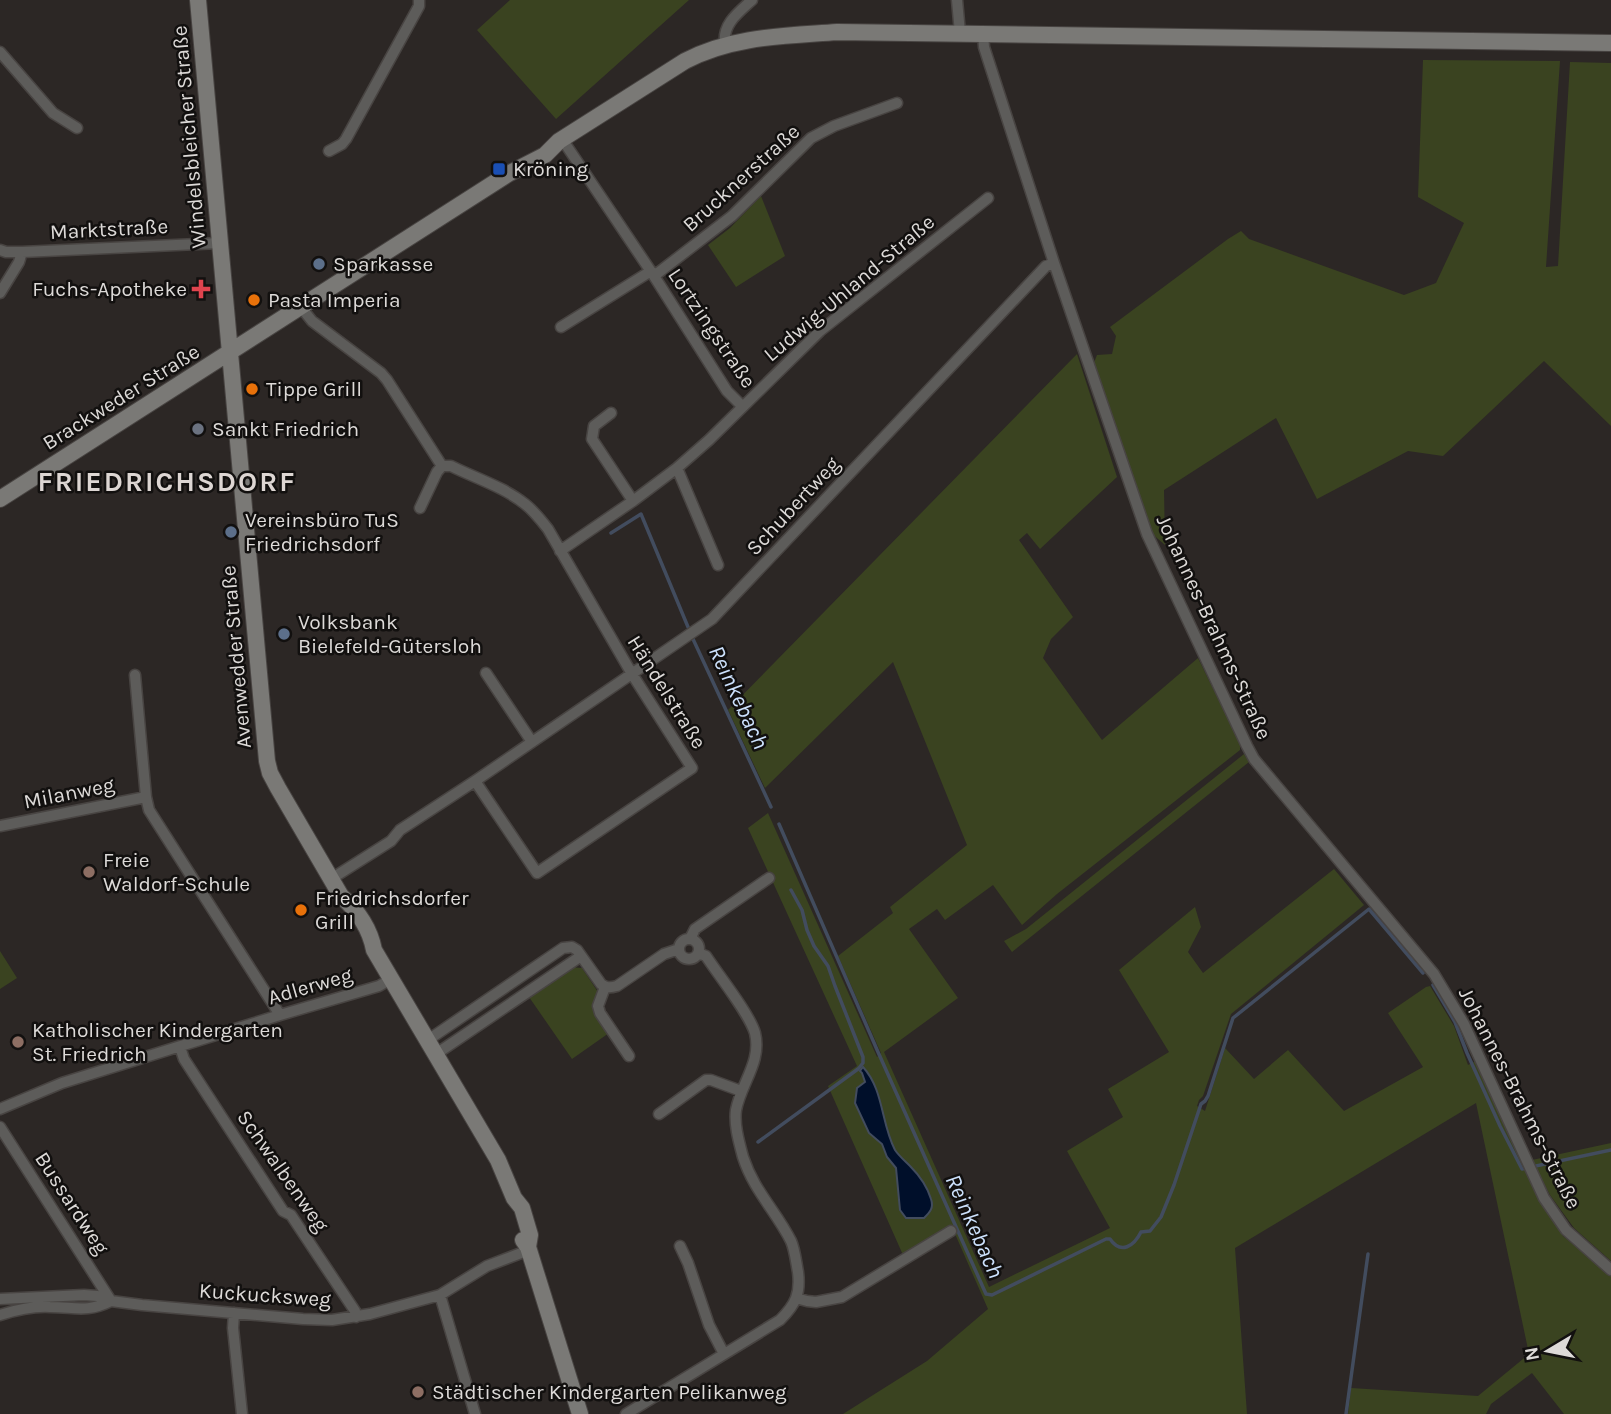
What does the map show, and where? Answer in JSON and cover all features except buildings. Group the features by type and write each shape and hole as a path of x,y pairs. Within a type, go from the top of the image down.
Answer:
{"main road":[{"name":"Windelsbleicher Straße","path":"198,0 229,354"},
{"name":"Brackweder Straße","path":"0,499 508,174 521,159 560,140 685,61 725,44 766,37 837,32 1611,43"},
{"name":"Avenwedder Straße","path":"229,354 270,773 341,896 351,904 363,923 372,939 374,950 498,1160 514,1198 513,1211 522,1238 529,1249 579,1414"}],"street":[{"path":"330,151 346,139 419,6 419,0"},
{"path":"725,44 724,33 728,24 752,0"},
{"path":"957,0 960,33"},
{"name":"Johannes-Brahms-Straße","path":"984,33 984,47 991,72 1147,534 1247,746 1262,769 1434,974 1464,1024 1544,1198 1566,1230 1611,1270"},
{"path":"0,52 53,113 77,128"},
{"name":"Brucknerstraße","path":"653,273 732,216 811,138 834,126 897,103"},
{"name":"Lortzingstraße","path":"560,140 653,273 727,391 743,406"},
{"name":"Ludwig-Uhland-Straße","path":"560,551 677,468 820,331 988,198"},
{"name":"Marktstraße","path":"0,250 6,253 220,243"},
{"path":"0,293 22,252"},
{"name":"Schubertweg","path":"331,879 391,841 400,830 712,619 1046,266 1054,263"},
{"name":"Lortzingstraße","path":"561,327 653,273"},
{"path":"300,306 312,321 381,373 442,466 420,508"},
{"path":"611,413 594,426 592,439 633,501"},
{"name":"Händelstraße","path":"442,466 451,466 504,491 525,504 548,529 632,674 692,768 537,873 475,780"},
{"path":"677,468 718,565"},
{"path":"486,673 532,742"},
{"path":"135,675 149,810 280,1014"},
{"name":"Milanweg","path":"0,826 146,797"},
{"path":"690,939 695,929 769,878"},
{"path":"432,1047 563,948 572,947 605,987 611,988 664,954 679,949 684,940 690,939 698,944 698,953 694,957 681,955 679,949"},
{"path":"626,1414 780,1320 796,1298 799,1282 792,1243 748,1172 736,1128 741,1091 755,1061 755,1033 706,956 698,953"},
{"path":"432,1047 581,956"},
{"name":"Adlerweg","path":"0,1110 62,1083 280,1014 379,986 391,979"},
{"path":"605,987 598,1006 600,1013 629,1056"},
{"name":"Schwalbenweg","path":"180,1047 184,1059 283,1212 291,1214 355,1311 356,1317"},
{"path":"659,1114 706,1080 741,1091"},
{"name":"Bussardweg","path":"0,1126 111,1301"},
{"path":"796,1298 816,1302 842,1297 951,1231"},
{"path":"680,1246 709,1325 724,1354"},
{"name":"Kuckucksweg","path":"0,1299 84,1295 142,1306 332,1320 356,1317 440,1295 487,1266 529,1249"},
{"path":"440,1295 475,1414"},
{"name":"Kuckucksweg","path":"0,1315 30,1308 93,1309 111,1301"},
{"path":"234,1314 233,1328 242,1414"}],"green space":[{"path":"510,0 689,0 556,119 477,30"},
{"path":"1423,60 1560,61 1546,267 1558,266 1570,62 1611,63 1611,426 1544,361 1443,456 1408,451 1317,499 1276,418 1164,490 1165,545 1150,532 1093,365 1097,355 1112,354 1116,336 1110,327 1241,231 1249,239 1404,295 1436,283 1464,223 1418,197"},
{"path":"761,196 785,256 736,287 708,245 730,228"},
{"path":"1077,354 1117,477 1040,549 1027,533 1019,540 1073,617 1051,639 1043,658 1102,740 1198,658 1240,743 1240,750 1057,894 1022,925 993,885 945,920 937,909 909,929 958,998 884,1052 989,1287 1110,1228 1067,1151 1123,1117 1108,1089 1169,1052 1119,970 1195,907 1201,927 1188,952 1203,973 1334,869 1364,905 1231,1014 1203,1096 1197,1106 1205,1111 1225,1048 1254,1079 1288,1050 1344,1111 1423,1067 1388,1013 1430,986 1454,1026 1468,1065 1476,1061 1543,1204 1563,1236 1611,1276 1611,1414 1564,1414 1532,1373 1491,1404 1486,1414 1348,1414 1351,1388 1478,1396 1529,1354 1476,1103 1235,1248 1247,1414 843,1414 927,1361 988,1309 952,1227 903,1255 828,1086 857,1066 748,828 768,813 877,1057 881,1053 838,956 893,913 890,907 967,845 893,662 765,788 728,710"},
{"path":"1244,754 1249,762 1012,952 1004,941 1026,929"},
{"path":"0,951 17,978 0,989"},
{"path":"570,967 582,968 598,992 593,1010 609,1033 572,1059 529,997"},
{"path":"1611,1143 1611,1261 1574,1228 1550,1195 1532,1160"}],"water":[{"path":"863,1067 875,1086 895,1150 920,1177 929,1194 932,1207 924,1218 906,1218 900,1210 896,1168 887,1157 882,1144 869,1133 855,1103 857,1088 865,1082 860,1071"}],"waterway":[{"name":"Reinkebach","path":"611,533 641,514 688,627"},
{"name":"Reinkebach","path":"693,639 771,807"},
{"name":"Reinkebach","path":"779,824 986,1294 992,1295 1106,1239 1123,1248 1131,1245 1141,1232 1150,1231 1161,1217 1174,1185 1201,1104 1208,1096 1233,1018 1369,909 1423,973"},
{"path":"758,1142 863,1063 828,966 814,946 802,910 791,890"},
{"path":"1433,985 1455,1022 1500,1126 1522,1169 1611,1150"},
{"path":"1346,1414 1368,1254"}],"place":[{"name":"Kröning","path":"499,169"},
{"name":"Sparkasse","path":"319,264"},
{"name":"Fuchs-Apotheke","path":"201,289"},
{"name":"Pasta Imperia","path":"254,300"},
{"name":"Tippe Grill","path":"252,389"},
{"name":"Sankt Friedrich","path":"198,429"},
{"name":"Vereinsbüro TuS Friedrichsdorf","path":"231,532"},
{"name":"Volksbank Bielefeld-Gütersloh","path":"284,634"},
{"name":"Freie Waldorf-Schule","path":"89,872"},
{"name":"Friedrichsdorfer Grill","path":"301,910"},
{"name":"Katholischer Kindergarten St. Friedrich","path":"18,1042"},
{"name":"Städtischer Kindergarten Pelikanweg","path":"418,1392"}],"district":[{"name":"FRIEDRICHSDORF","path":"167,481"}]}
